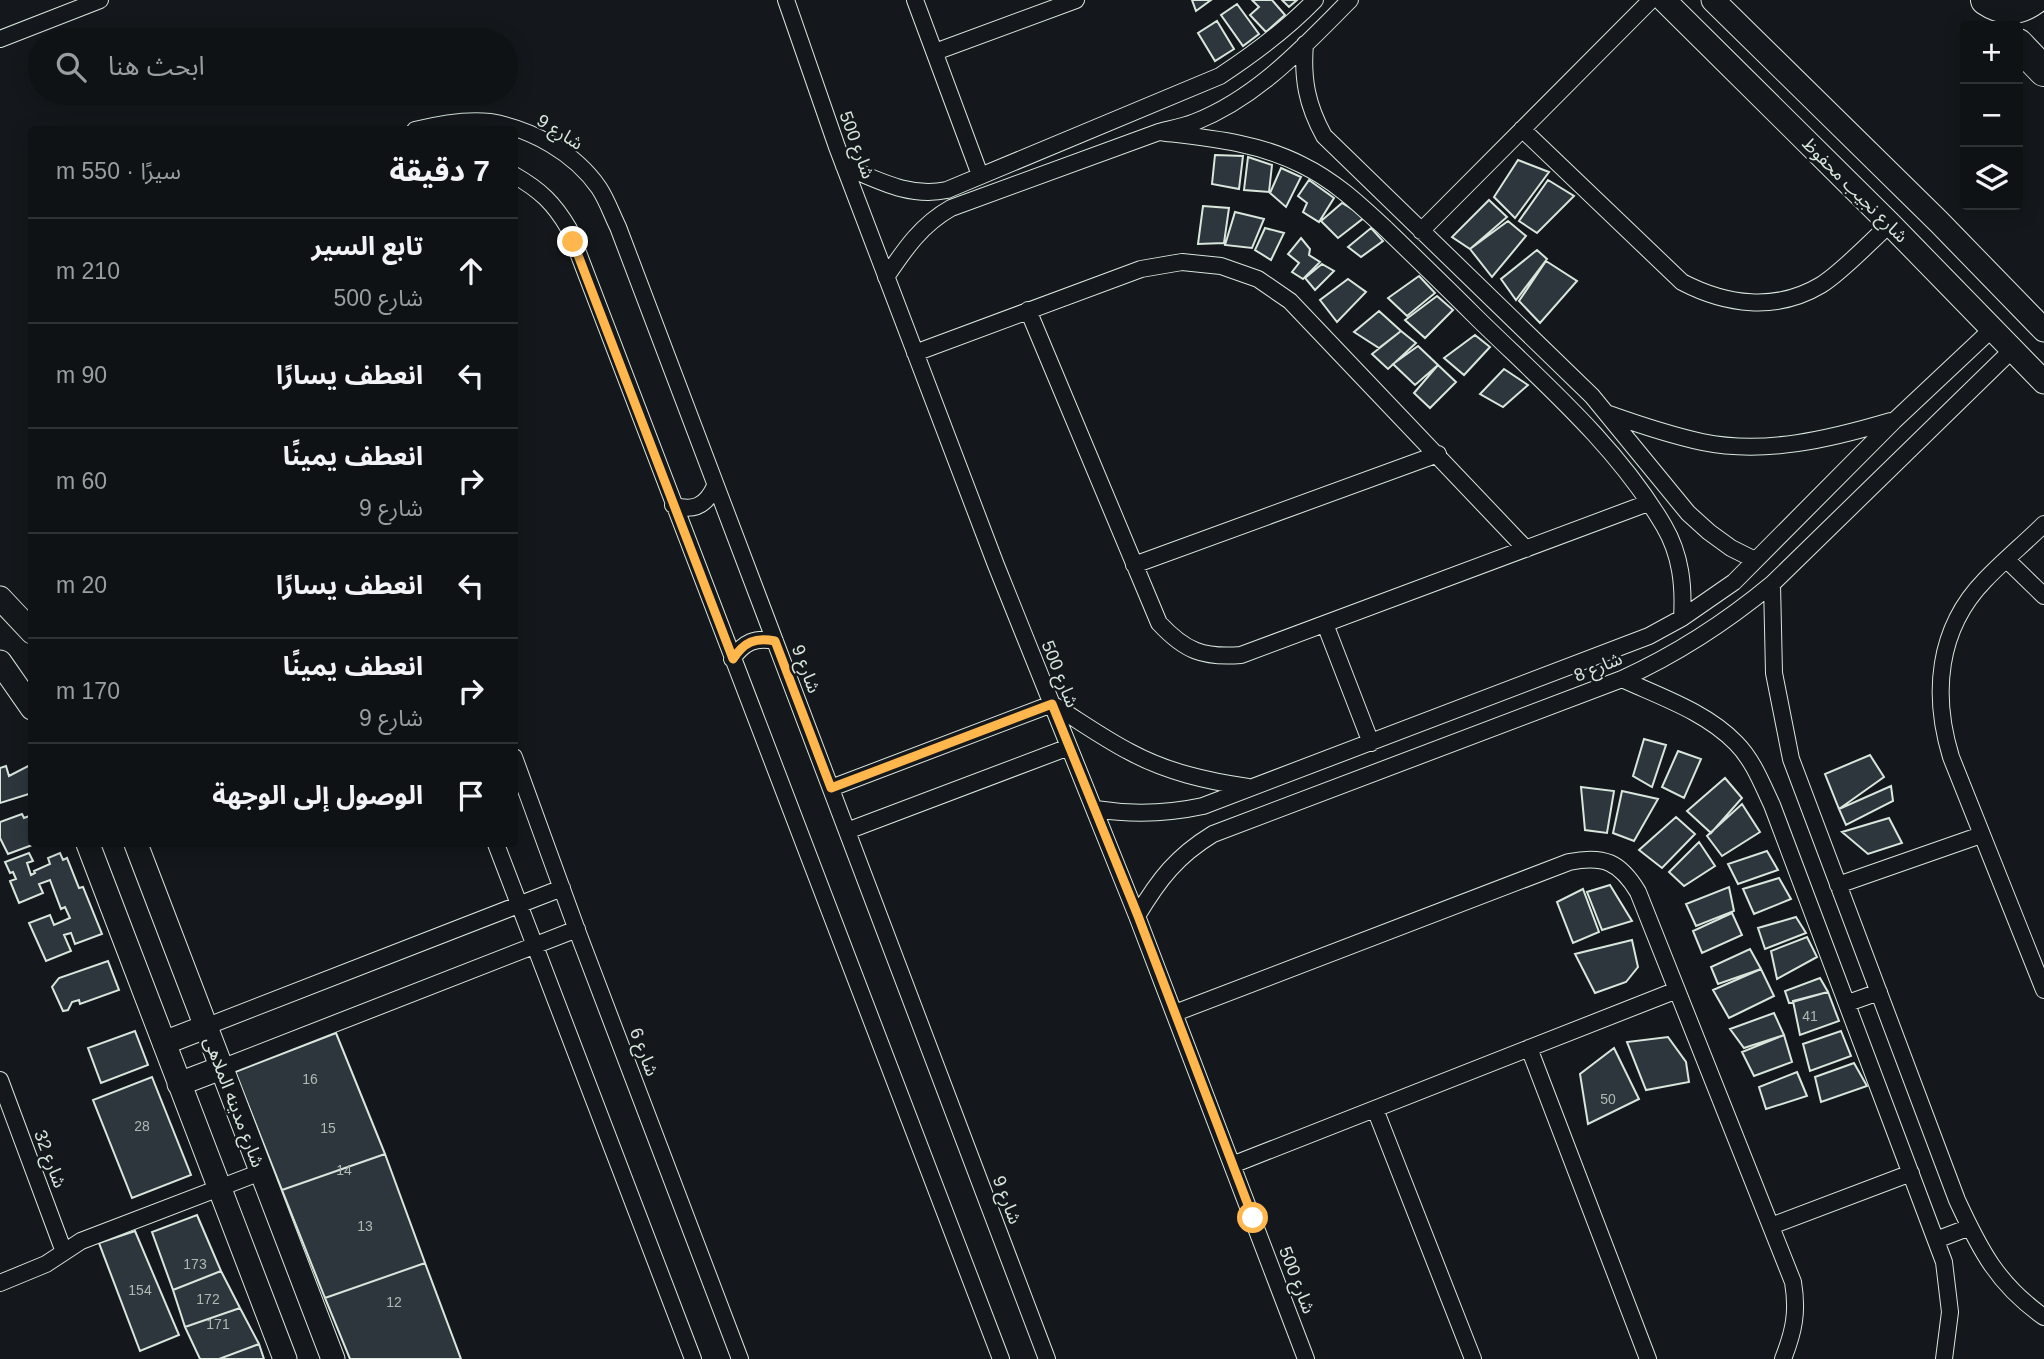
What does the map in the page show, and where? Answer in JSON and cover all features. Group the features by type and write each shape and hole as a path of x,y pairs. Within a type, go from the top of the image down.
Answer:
{"highway":[{"path":"1974,0 1995,21"},
{"path":"1986,0 2007,9 2021,8 2033,0"},
{"path":"2023,49 2044,71"}],"street":[{"path":"28,28 100,0"},
{"name":"شارع 500","path":"786,0 844,166 915,353 1138,916 1306,1359"},
{"path":"915,0 980,175"},
{"path":"935,52 1076,0"},
{"path":"844,166 893,187 933,193 1220,76 1258,51 1293,23 1315,0"},
{"path":"886,277 914,237 941,214 1158,132 1194,123 1225,108 1281,69 1350,0"},
{"path":"1421,231 1651,0"},
{"name":"شارع نجيب محفوظ","path":"1664,0 2044,382"},
{"name":"شارع نجيب محفوظ","path":"1713,0 1939,222 2044,330"},
{"path":"0,39 28,28"},
{"path":"1306,44 1304,80 1312,115 1324,136 1609,414 1671,492 1709,532 1731,548 1755,560"},
{"path":"1735,70 1759,45"},
{"name":"شارع 9","path":"432,126 489,122 504,126"},
{"path":"1522,129 1682,282 1727,300 1752,303 1800,295 1822,284 1890,225"},
{"name":"شارع 9","path":"518,130 531,133 569,156 599,188 618,228 1047,1359"},
{"path":"1158,132 1247,145 1275,153 1303,165 1351,196 1433,274 1620,464 1649,505 1674,548 1681,570 1682,618"},
{"path":"518,177 540,190 560,212 569,229 1001,1359"},
{"path":"1351,196 1368,179"},
{"path":"933,193 941,214"},
{"path":"1433,274 1449,258"},
{"path":"915,353 1141,269 1182,262 1221,266 1258,279 1290,301 1526,549"},
{"path":"1028,310 1158,623 1174,640 1195,651 1217,657 1241,655 1649,505 1671,492"},
{"name":"شارع 8","path":"1095,809 1149,814 1177,812 1203,806 1649,636 1682,618 1734,582 1894,421 1992,329"},
{"name":"شارع 8","path":"1138,916 1149,895 1177,860 1213,834 1622,679 1701,638 1772,584 2012,350"},
{"path":"1609,414 1657,431 1704,442 1752,446 1800,443 1894,421"},
{"path":"1133,565 1438,454"},
{"path":"673,505 686,509 699,507 710,498 715,486"},
{"path":"2044,524 1983,581 1964,607 1950,636 1942,667 1939,700 1943,732 1982,835 2039,962 2044,990"},
{"path":"2007,559 2044,596"},
{"path":"1772,584 1774,673 1791,759 1957,1200 1979,1247 2006,1284 2021,1301 2044,1317"},
{"path":"0,598 28,628"},
{"path":"1325,624 1371,743"},
{"path":"733,659 740,648 750,641 775,641"},
{"path":"0,662 28,702"},
{"path":"1544,678 1555,704"},
{"path":"1622,679 1711,722 1737,744 1757,772 1848,1003 1944,1262 1949,1287 1950,1324 1944,1359"},
{"path":"831,788 1052,704 1113,743 1160,766 1189,776 1251,787"},
{"path":"847,831 1069,747"},
{"name":"شارع 6","path":"518,768 740,1359"},
{"path":"1838,885 1982,835"},
{"path":"89,847 285,1359"},
{"name":"شارع مدينه الملاهى","path":"137,847 333,1359"},
{"path":"497,847 693,1359"},
{"path":"1175,1013 1569,862 1590,858 1610,862 1628,875 1639,892 1793,1282 1796,1303 1793,1333 1783,1359"},
{"path":"164,1043 562,888"},
{"path":"179,1084 577,929"},
{"path":"1233,1165 1677,990"},
{"path":"1848,1003 1879,992"},
{"path":"1529,1048 1648,1359"},
{"name":"شارع 32","path":"0,1080 64,1252"},
{"path":"1375,1109 1473,1359"},
{"path":"0,1283 46,1264 81,1241 261,1172"},
{"path":"1771,1226 1911,1173"},
{"path":"1936,1240 1970,1227"}],"building":[{"path":"1192,0 1211,0 1196,11"},
{"path":"1252,0 1272,0 1285,15 1266,32 1250,15 1259,7"},
{"path":"1282,0 1297,0 1289,7"},
{"path":"1237,4 1259,34 1243,46 1221,15"},
{"path":"1217,21 1234,49 1215,61 1198,33"},
{"path":"1215,155 1243,156 1239,189 1212,184"},
{"path":"1248,157 1272,165 1269,192 1244,190"},
{"path":"1518,160 1549,172 1515,218 1494,197"},
{"path":"1281,168 1301,177 1286,207 1270,193"},
{"path":"1309,180 1334,198 1319,222 1303,212 1307,203 1298,196"},
{"path":"1548,180 1574,196 1537,233 1519,221"},
{"path":"1489,200 1507,217 1470,249 1452,237"},
{"path":"1342,203 1365,217 1338,238 1321,221"},
{"path":"1203,206 1229,208 1224,243 1198,244"},
{"path":"1235,212 1264,219 1252,248 1225,245"},
{"path":"1508,221 1526,236 1492,277 1470,249"},
{"path":"1265,228 1284,233 1271,260 1255,250"},
{"path":"1371,228 1383,241 1361,257 1348,247"},
{"path":"1301,238 1310,249 1309,255 1320,262 1303,279 1292,272 1299,263 1288,254"},
{"path":"1537,250 1547,259 1516,300 1501,279"},
{"path":"1546,261 1577,281 1540,323 1519,301"},
{"path":"1322,264 1334,271 1315,290 1305,278"},
{"path":"1419,276 1435,293 1407,316 1388,298"},
{"path":"1348,279 1366,292 1337,322 1320,300"},
{"path":"1437,296 1453,310 1425,338 1405,320"},
{"path":"1379,311 1401,331 1379,348 1354,332"},
{"path":"1401,331 1416,343 1388,369 1372,354"},
{"path":"1475,335 1490,347 1464,375 1444,358"},
{"path":"1418,346 1438,365 1415,385 1393,364"},
{"path":"1438,365 1456,382 1430,408 1414,393"},
{"path":"1504,369 1528,385 1503,407 1480,394"},
{"path":"1644,739 1666,745 1652,787 1633,776"},
{"path":"1678,751 1701,759 1684,798 1662,787"},
{"path":"1870,755 1884,777 1839,809 1825,774"},
{"path":"6,766 9,776 28,766 28,794 0,803 0,768"},
{"path":"1725,778 1742,798 1711,833 1687,811"},
{"path":"1891,786 1893,801 1846,825 1839,809"},
{"path":"1581,787 1614,791 1607,833 1585,830"},
{"path":"1622,791 1658,799 1634,841 1613,833"},
{"path":"1742,804 1760,832 1722,856 1707,836"},
{"path":"22,814 24,818 28,816 28,847 8,854 0,838 0,822"},
{"path":"1676,817 1695,834 1662,868 1639,850"},
{"path":"1889,818 1902,843 1868,854 1842,832"},
{"path":"1699,842 1715,866 1684,886 1669,872"},
{"path":"1767,851 1778,870 1738,884 1728,864"},
{"path":"29,853 33,861 27,863 31,875 50,864 48,858 60,853 63,860 67,858 79,888 83,887 102,934 75,944 71,933 64,935 71,951 46,961 29,923 50,915 54,925 70,918 65,907 61,909 50,880 39,884 43,893 19,903 10,881 16,879 5,862"},
{"path":"1779,878 1791,899 1754,914 1743,889"},
{"path":"1610,885 1632,921 1602,930 1587,892"},
{"path":"1729,887 1734,911 1696,926 1686,904"},
{"path":"1583,889 1599,932 1573,943 1557,902"},
{"path":"1732,913 1742,935 1702,953 1693,931"},
{"path":"1796,917 1806,933 1765,949 1758,928"},
{"path":"1807,937 1817,957 1777,979 1771,951"},
{"path":"1632,940 1638,967 1626,982 1595,993 1575,954"},
{"path":"1750,949 1761,969 1718,984 1711,967"},
{"path":"108,961 119,990 80,1004 79,1000 72,1002 68,1010 63,1011 52,987 59,978"},
{"path":"1761,969 1774,996 1729,1018 1713,990"},
{"path":"1820,978 1828,992 1789,1003 1785,991"},
{"path":"1828,992 1839,1021 1800,1035 1793,1001"},
{"path":"1774,1013 1784,1035 1744,1048 1730,1029"},
{"path":"135,1031 148,1065 101,1083 88,1048"},
{"path":"1841,1031 1851,1056 1810,1071 1803,1044"},
{"path":"336,1033 385,1154 282,1190 235,1072"},
{"path":"1784,1035 1792,1062 1754,1076 1742,1052"},
{"path":"1668,1037 1686,1062 1689,1082 1646,1090 1627,1042"},
{"path":"1614,1048 1639,1099 1588,1124 1580,1074"},
{"path":"1854,1063 1867,1086 1821,1102 1815,1077"},
{"path":"1797,1072 1807,1096 1766,1109 1759,1087"},
{"path":"152,1077 191,1175 132,1198 93,1100"},
{"path":"385,1154 425,1263 325,1298 282,1190"},
{"path":"197,1215 221,1271 173,1290 152,1232"},
{"path":"135,1231 179,1335 140,1351 99,1243"},
{"path":"425,1263 461,1359 350,1359 325,1298"},
{"path":"221,1271 240,1308 185,1327 173,1290"},
{"path":"240,1308 259,1344 219,1359 200,1359 185,1327"},
{"path":"259,1344 264,1359 219,1359"}],"route":[{"path":"573,242 733,659 740,648 750,641 775,641 831,788 1052,704 1138,916 1253,1218"}]}
